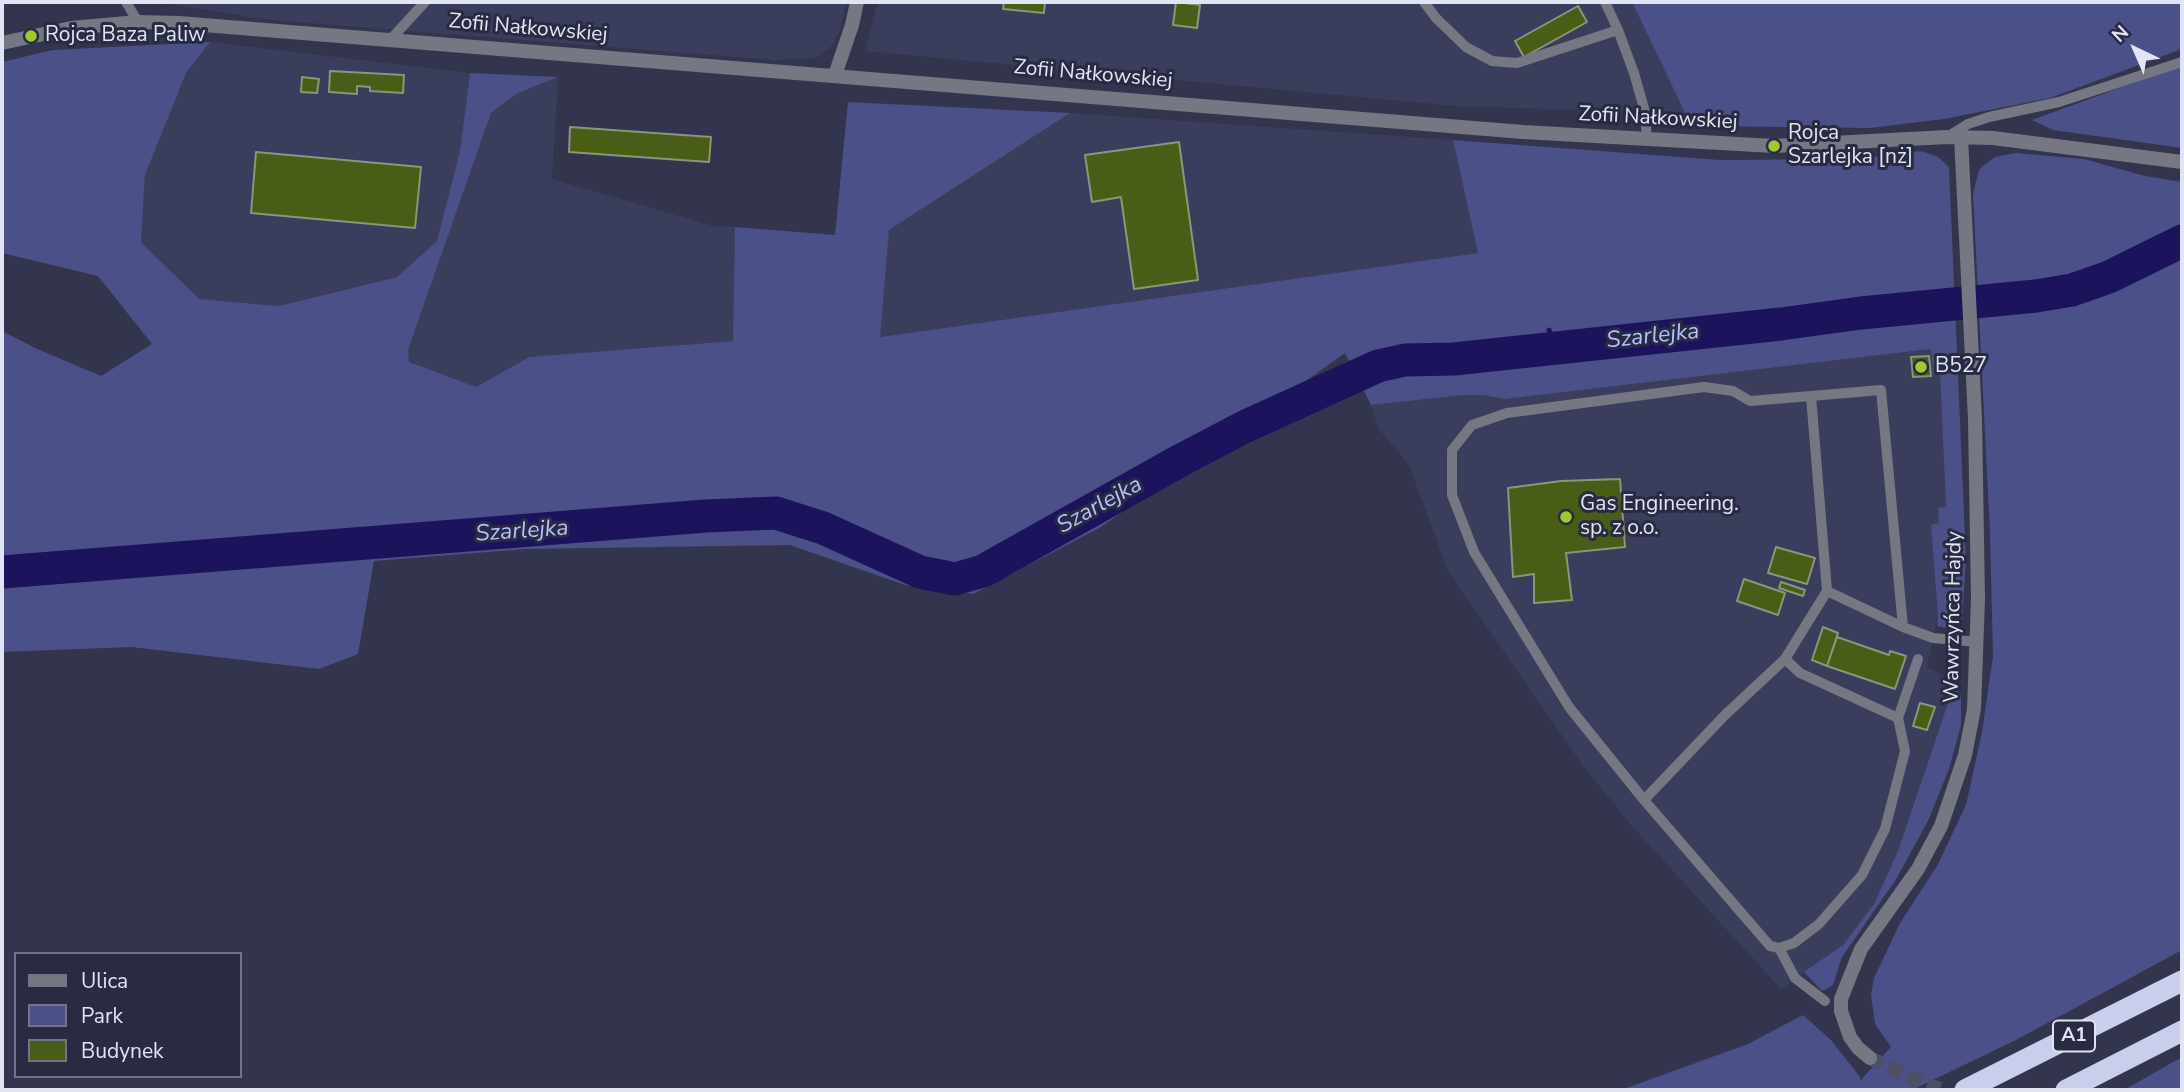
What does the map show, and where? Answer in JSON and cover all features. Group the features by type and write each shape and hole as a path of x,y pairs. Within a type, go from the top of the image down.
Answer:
{"highway":[{"name":"A1","path":"1965,1090 2182,981"},
{"name":"A1","path":"2066,1090 2182,1031"}],"street":[{"path":"835,75 857,2"},
{"name":"Zofii Nałkowskiej","path":"2,43 71,28 138,22 391,39 1510,131 1774,146 1954,137 2035,142 2182,162"},
{"name":"Wawrzyńca Hajdy","path":"1870,1058 1850,1037 1841,999 1861,949 1918,869 1941,826 1965,755 1974,709 1978,642 1971,345 1968,275 1954,137"}],"lane":[{"path":"126,2 138,22"},
{"path":"391,39 425,2"},
{"path":"1424,2 1466,47 1492,61 1517,63 1618,30"},
{"path":"1605,2 1618,30 1645,113 1647,140"},
{"path":"1954,137 1978,121 2059,102 2182,62"},
{"path":"1903,626 1881,390 1750,401 1733,391 1704,387 1507,413 1472,425 1452,450 1452,495 1475,552 1569,707 1644,800 1770,946 1779,948 1794,943 1819,924 1862,875 1885,829 1905,751 1898,718 1918,659"},
{"path":"1644,800 1725,715 1785,659 1827,591 1811,396"},
{"path":"1827,591 1933,638 1978,642"},
{"path":"1785,659 1800,673 1898,718"},
{"path":"1779,948 1795,978 1825,1002"}],"shaded area":[{"path":"156,2 847,2 839,33 830,48 814,58 774,60 272,20"},
{"path":"878,2 1632,2 1687,117 1645,112 1456,106 865,51"},
{"path":"210,42 470,73 460,151 437,241 397,277 279,306 199,299 141,242 145,175 186,73"},
{"path":"558,77 552,179 713,226 735,227 734,341 529,357 476,387 408,362 408,350 491,113 516,94"},
{"path":"1070,113 1453,140 1478,253 879,337 889,230"},
{"path":"1931,349 1933,374 1940,375 1946,508 1939,524 1931,525 1938,616 1927,667 1941,675 1951,694 1898,851 1874,904 1843,945 1781,989 1631,825 1581,763 1448,571 1409,465 1378,428 1371,405 1465,395 1505,399"}],"green space":[{"path":"1632,2 2182,2 2182,49 2050,98 1944,119 1870,128 1698,126 1687,117"},
{"path":"210,42 186,73 145,175 141,242 199,299 279,306 397,277 437,241 460,151 470,73 558,77 516,94 491,113 408,350 409,362 476,387 529,357 733,341 735,227 835,235 848,102 1070,113 889,230 880,337 1478,253 1453,140 1720,160 1858,159 1921,151 1938,157 1949,167 1966,560 1962,620 1946,628 1937,626 1931,525 1939,523 1938,508 1946,507 1940,375 1933,374 1931,349 1505,399 1465,395 1371,405 1345,353 1101,527 973,594 905,585 790,545 525,549 374,561 358,654 319,669 131,647 2,652 2,331 101,376 152,344 98,276 2,253 2,62 53,50"},
{"path":"2182,65 2182,148 2053,130 2032,120"},
{"path":"2016,153 2084,159 2145,176 2182,182 2182,950 2016,1040 1912,1090 1621,1090 1748,1044 1803,1015 1831,1040 1860,1077 1860,1081 1891,1047 1875,1024 1871,994 1874,978 1900,923 1937,866 1966,805 1982,732 1993,656 1990,533 1973,194 1979,170 1984,165 1995,157"},
{"path":"1941,675 1961,695 1961,725 1949,769 1928,821 1895,881 1842,957 1833,985 1822,991 1804,972 1843,945 1874,904 1898,851 1951,694"},
{"path":"2182,1057 2182,1090 2124,1090"}],"building":[{"path":"1004,2 1045,2 1044,13 1003,9"},
{"path":"1176,2 1200,5 1197,28 1173,25"},
{"path":"1578,6 1587,22 1524,57 1515,41"},
{"path":"330,71 404,75 403,93 370,91 370,87 357,86 357,94 329,92"},
{"path":"302,77 319,79 317,93 301,92"},
{"path":"570,127 711,137 709,162 569,152"},
{"path":"1179,142 1198,280 1134,289 1121,197 1092,202 1085,155"},
{"path":"256,152 421,167 415,228 251,213"},
{"name":"B527","path":"1929,356 1931,376 1913,377 1911,357"},
{"name":"Gas Engineering. sp. z o.o.","path":"1620,479 1625,547 1566,553 1572,600 1534,603 1534,574 1513,577 1508,488 1561,481"},
{"path":"1776,547 1815,558 1807,584 1768,573"},
{"path":"1744,579 1785,593 1778,615 1737,601"},
{"path":"1781,582 1805,590 1803,596 1779,588"},
{"path":"1823,627 1838,633 1827,666 1812,660"},
{"path":"1837,637 1889,655 1890,651 1906,656 1895,689 1827,666"},
{"path":"1920,703 1935,707 1927,730 1913,726"}],"waterway":[{"name":"Szarlejka","path":"2,572 706,516 776,513 823,528 920,572 955,579 983,571 1244,427 1378,366 1405,360 1454,359 2036,296 2072,290 2109,277 2182,241"},
{"path":"1549,330 1556,347"}],"tunnel":[{"path":"1870,1058 1924,1084 1945,1090"}],"place":[{"name":"Rojca Baza Paliw","path":"31,36"},
{"name":"Rojca Szarlejka [nż]","path":"1774,146"},
{"name":"B527","path":"1921,367"},
{"name":"Gas Engineering. sp. z o.o.","path":"1566,517"}]}
